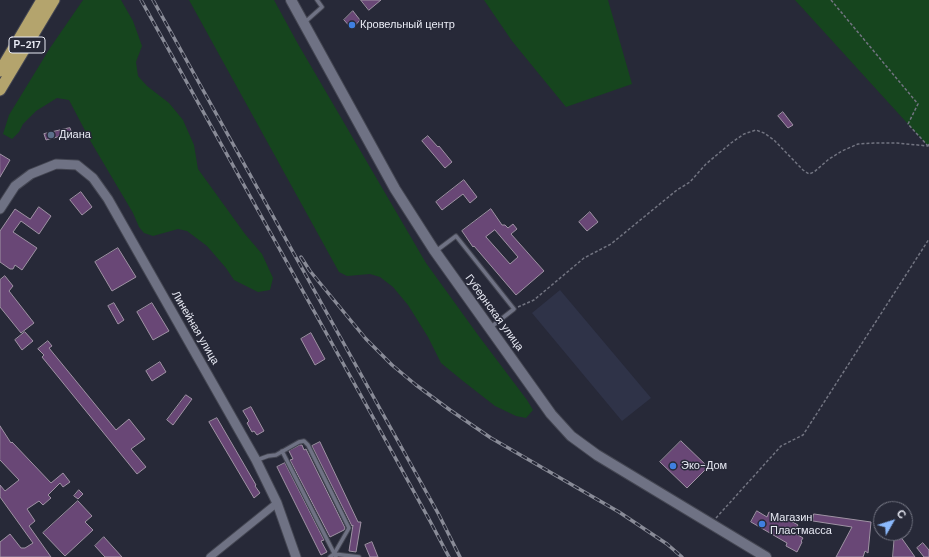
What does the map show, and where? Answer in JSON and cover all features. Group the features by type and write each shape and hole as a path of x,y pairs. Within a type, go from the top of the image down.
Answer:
{"highway":[{"name":"Р-217","path":"0,71 42,0"},
{"name":"Р-217","path":"0,90 54,0"}],"main road":[{"name":"Губернская улица","path":"291,0 394,189 435,252 551,414 571,436 597,455 766,557"}],"street":[{"name":"Линейная улица","path":"0,208 14,186 31,174 56,164 77,165 93,178 108,199 256,460 277,503 296,557"},
{"path":"210,557 277,503"}],"lane":[{"path":"304,23 322,7 317,0"},
{"path":"435,252 456,236 514,309 489,328"},
{"path":"256,460 276,455 299,442 304,441 308,445 349,528 335,555"},
{"path":"282,451 335,555"},
{"path":"330,557 335,555 360,557"}],"path":[{"path":"831,0 918,104 908,124 929,146"},
{"path":"514,309 534,300 584,258 611,244 677,190 690,182 706,164 744,134 756,130 764,133 774,140 803,170 809,174 814,172 829,159 858,144 874,142 929,146"},
{"path":"711,524 780,446 803,435 929,239"}],"shaded area":[{"path":"560,290 651,398 622,421 532,313"}],"green space":[{"path":"83,0 121,0 133,21 142,46 136,62 138,76 147,86 169,103 183,120 194,145 198,169 245,234 262,254 273,278 270,290 258,292 234,280 207,246 187,231 178,229 153,236 144,233 139,227 133,213 91,142 69,100 57,98 36,111 23,124 19,132 12,139 3,134 9,115 50,48"},
{"path":"189,0 274,0 298,44 426,263 527,400 533,410 526,418 516,416 495,406 441,363 428,337 408,305 393,287 380,277 370,274 347,276 339,272"},
{"path":"484,0 608,0 632,84 566,107 512,41"},
{"path":"795,0 929,0 928,146"}],"building":[{"path":"361,0 381,0 369,10"},
{"name":"Кровельный центр","path":"353,11 360,20 352,29 344,20"},
{"path":"783,112 793,125 788,128 778,116"},
{"path":"70,128 72,133 46,140 44,134"},
{"path":"428,136 438,147 439,146 452,162 445,168 422,141"},
{"path":"0,154 10,160 0,177"},
{"path":"464,180 477,197 470,203 463,194 442,210 436,202"},
{"path":"81,192 92,207 82,215 70,200"},
{"path":"39,207 51,216 39,234 21,221 13,232 37,248 22,270 15,265 13,269 10,269 0,262 0,231 15,209 30,219"},
{"path":"491,209 502,225 505,225 508,228 513,224 517,229 511,234 544,271 516,295 474,246 473,247 462,231","holes":["495,230 518,257 510,264 486,237"]},
{"path":"590,212 598,222 587,231 579,222"},
{"path":"118,248 136,277 112,291 95,262"},
{"path":"5,276 13,286 9,291 34,323 21,333 0,307 0,280"},
{"path":"114,303 124,320 118,324 108,306"},
{"path":"152,303 169,331 153,340 137,312"},
{"path":"25,332 33,341 22,350 15,340"},
{"path":"311,333 325,359 315,365 301,339"},
{"path":"48,341 52,346 49,348 116,430 129,419 145,439 131,449 146,467 137,474 42,357 44,355 38,349"},
{"path":"160,362 166,372 152,381 146,371"},
{"path":"186,395 192,399 173,425 167,420"},
{"path":"251,407 264,431 257,435 254,431 252,432 247,423 249,421 243,411"},
{"path":"217,418 260,493 254,498 209,422"},
{"path":"0,426 11,443 12,442 51,483 63,473 70,482 63,487 60,483 48,495 51,498 43,505 39,501 27,509 35,521 29,526 51,557 0,557 0,542 10,534 21,548 25,548 33,543 0,497 0,485 5,491 19,480 0,460"},
{"path":"681,441 708,467 687,488 660,462"},
{"path":"320,442 358,522 361,522 356,552 349,551 353,525 352,526 312,446"},
{"path":"302,445 304,450 306,449 345,528 344,530 330,537 290,460 293,459 289,451"},
{"path":"285,463 324,540 321,541 327,552 321,555 277,467"},
{"path":"79,490 83,494 78,499 74,496"},
{"path":"78,501 92,516 85,522 93,530 65,556 43,533"},
{"path":"757,511 767,517 769,512 780,518 780,515 798,525 793,532 803,538 797,552 786,546 787,543 751,522"},
{"path":"814,514 871,522 868,553 865,551 863,557 836,557 852,527 813,521"},
{"path":"104,537 122,557 105,557 95,546"},
{"path":"894,541 904,541 915,557 893,557"},
{"path":"372,542 378,557 370,557 365,545"},
{"path":"923,543 929,550 929,557 924,557 917,548"}],"railway":[{"path":"141,0 449,557"},
{"path":"153,0 439,515 460,557"},
{"path":"301,257 310,271 366,339 392,365 416,385 491,438 619,512 667,544 682,557"}],"place":[{"name":"Кровельный центр","path":"352,25"},
{"name":"Диана","path":"51,135"},
{"name":"Эко-Дом","path":"673,466"},
{"name":"Магазин Пластмасса","path":"762,524"}]}
